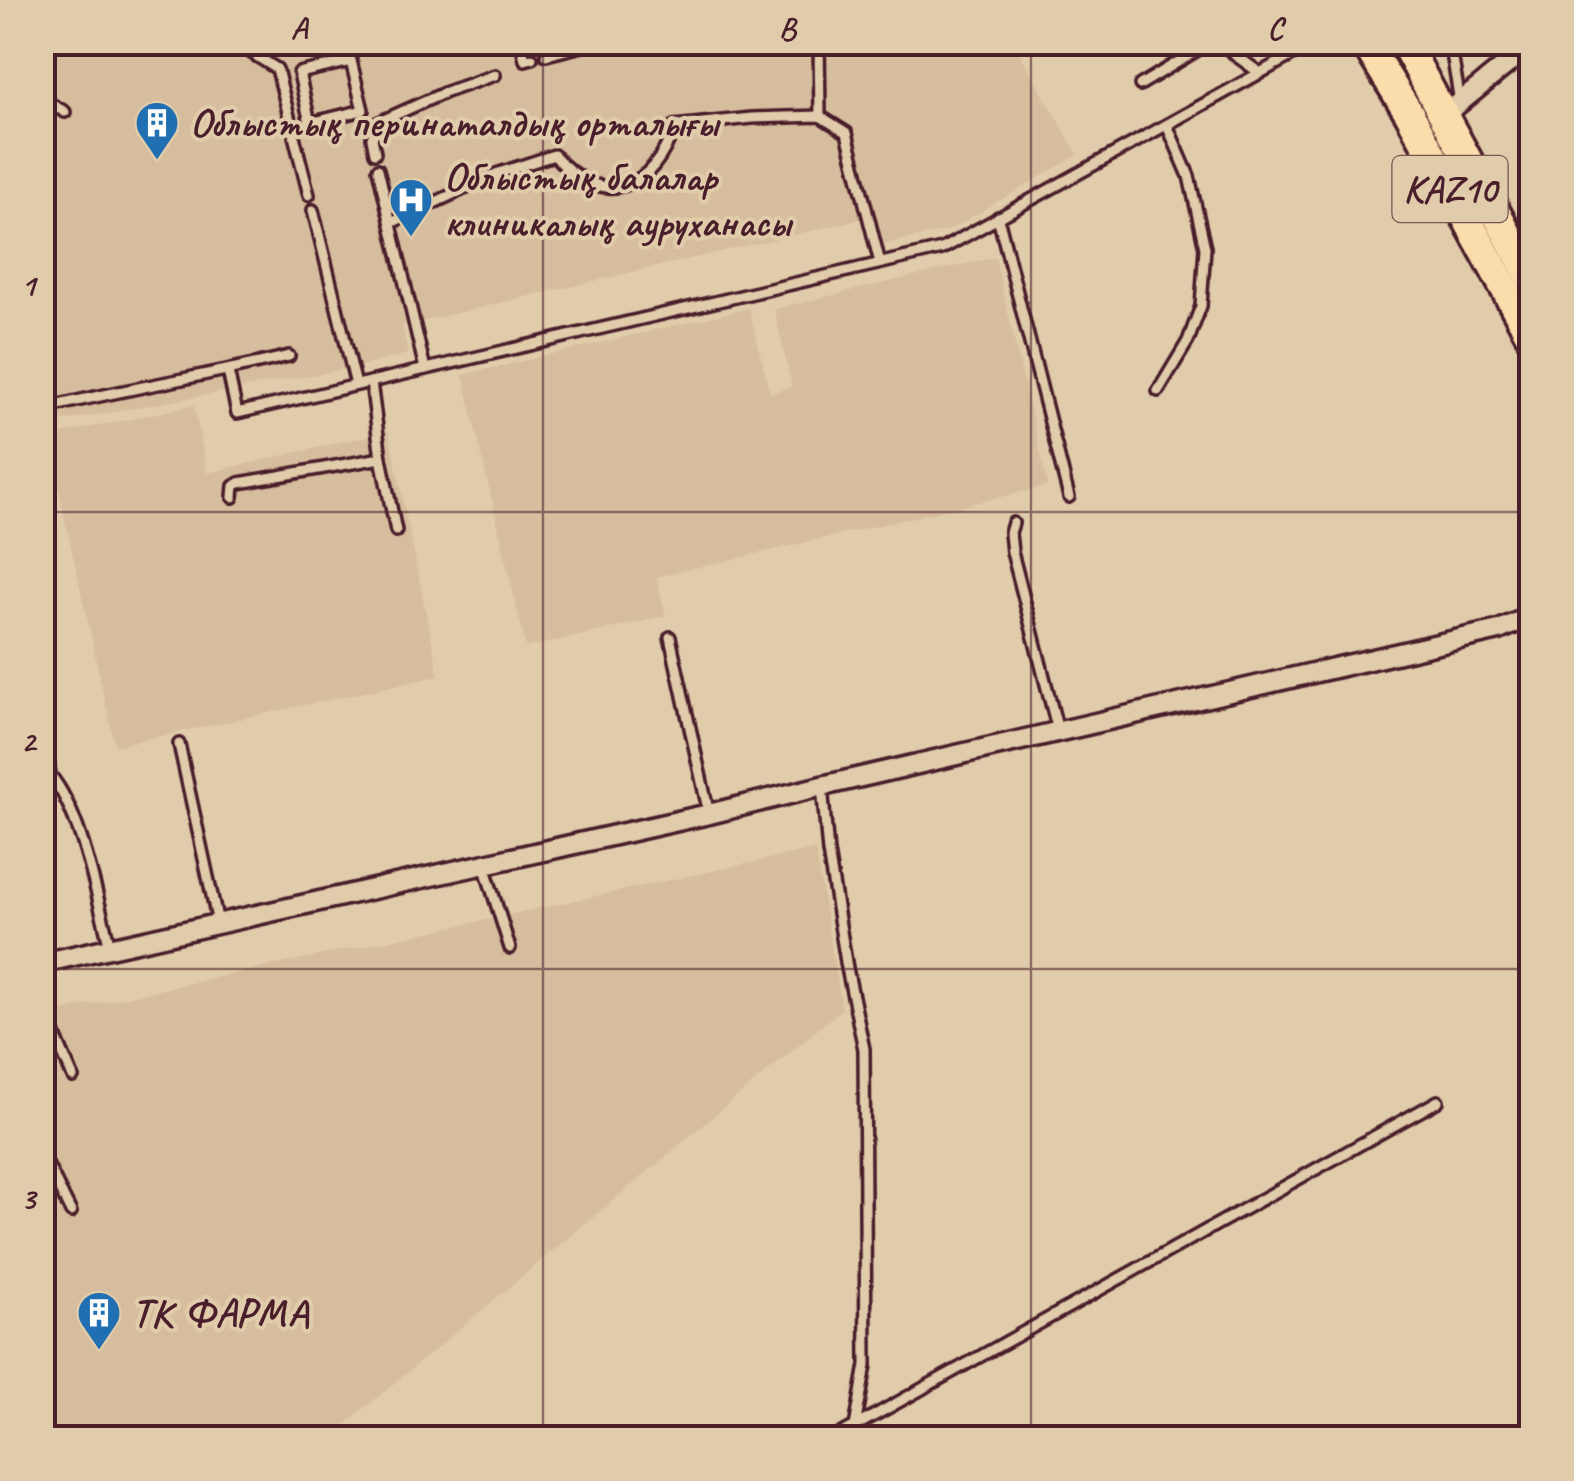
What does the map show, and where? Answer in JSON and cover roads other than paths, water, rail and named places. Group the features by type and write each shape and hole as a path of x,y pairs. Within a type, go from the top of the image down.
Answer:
{"main road":[{"name":"KAZ10","path":"1365,42 1532,338"},
{"name":"KAZ10","path":"1404,42 1451,109 1532,280"}],"street":[{"path":"1451,109 1532,44"},
{"path":"42,963 709,814 1499,630 1532,616"}],"lane":[{"path":"234,42 277,68 309,195"},
{"path":"344,42 362,110 379,122"},
{"path":"521,42 525,60 532,58"},
{"path":"546,55 598,42"},
{"path":"819,42 820,116"},
{"path":"1140,84 1211,42"},
{"path":"1224,42 1235,56 1260,74"},
{"path":"228,371 237,413 942,249 1316,42"},
{"path":"1450,42 1451,109"},
{"path":"351,61 298,73 310,123 362,110"},
{"path":"375,154 372,138 379,122 494,75"},
{"path":"42,99 64,112"},
{"path":"391,222 496,174 554,155 578,178 595,186 612,187 637,181 650,173 674,126 820,116 847,133 880,263"},
{"path":"1158,390 1188,341 1202,306 1205,248 1189,176 1167,125"},
{"path":"378,170 425,369"},
{"path":"313,210 356,385"},
{"path":"998,218 1069,498"},
{"path":"42,409 289,356"},
{"path":"371,382 396,532"},
{"path":"233,497 234,486 239,483 381,458"},
{"path":"1013,523 1012,552 1058,731"},
{"path":"670,637 709,814"},
{"path":"42,709 46,776 60,787 80,835 110,946"},
{"path":"179,744 218,923"},
{"path":"822,786 828,852 864,1048 866,1365 854,1428"},
{"path":"484,865 510,948"},
{"path":"42,1006 73,1077"},
{"path":"834,1438 1438,1101"},
{"path":"42,1154 71,1212"}],"place":[{"name":"Облыстық перинаталдық орталығы","path":"157,161"},
{"name":"Облыстық балалар клиникалық ауруханасы","path":"411,238"},
{"name":"ТК ФАРМА","path":"99,1351"}]}
